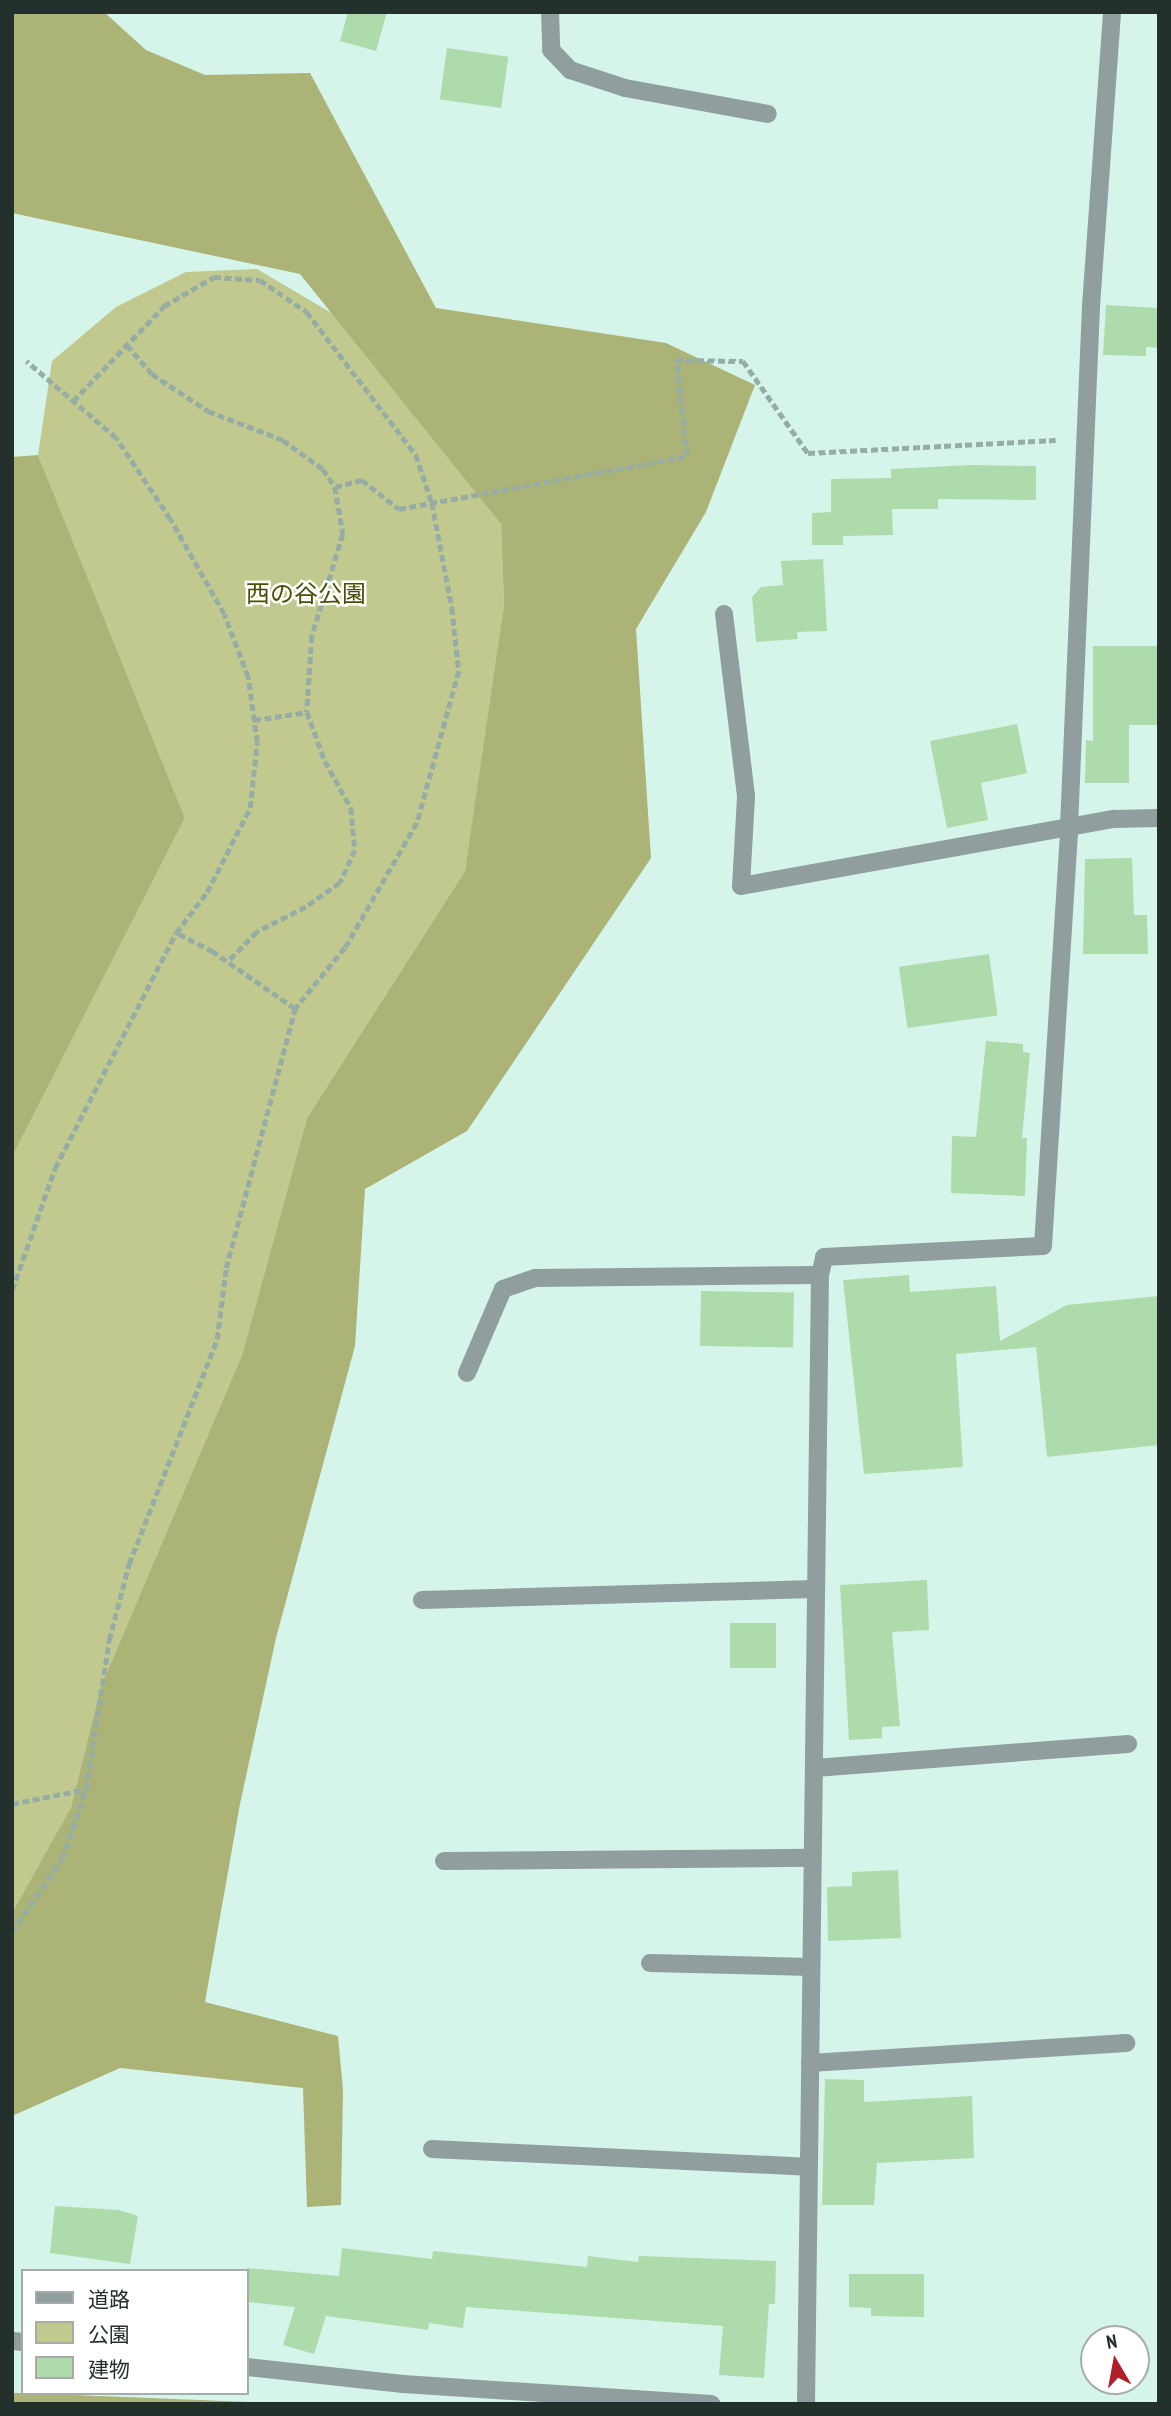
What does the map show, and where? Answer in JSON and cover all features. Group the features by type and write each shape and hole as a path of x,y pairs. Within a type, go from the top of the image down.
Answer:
{"street":[{"path":"550,12 551,50 570,70 625,88 768,114"},
{"path":"806,2404 810,1858 815,1768 814,1589 820,1275 824,1257 1042,1246 1069,827 1085,439 1112,12"},
{"path":"724,614 746,797 741,886 1115,819 1159,818"},
{"path":"467,1373 502,1289 535,1278 820,1275"},
{"path":"422,1600 814,1589"},
{"path":"815,1768 1128,1744"},
{"path":"444,1861 810,1858"},
{"path":"650,1963 811,1967"},
{"path":"810,2063 1126,2043"},
{"path":"432,2149 807,2167"},
{"path":"248,2367 467,2396 711,2404"}],"path":[{"path":"12,1931 62,1859 86,1789 109,1640 129,1564 217,1339 226,1268 295,1009 345,948 418,823 437,763 459,671 452,608 432,503 416,456 307,312 260,280 214,277 164,306 73,401"},
{"path":"127,345 152,374 208,411 283,440 323,469 335,487 343,534 312,636 307,712 325,761 351,808 355,850 341,883 257,932 228,962"},
{"path":"335,487 362,480 398,509 687,456 676,360 743,361 808,453 1085,439"},
{"path":"12,1290 55,1168 176,933 207,892 250,808 257,742 248,677 211,590 116,438 26,361"},
{"path":"254,720 307,712"},
{"path":"176,933 228,962 295,1009"},
{"path":"12,1804 86,1789"}],"green space":[{"path":"12,12 104,12 146,50 205,75 310,73 436,308 666,343 755,385 706,512 636,629 651,858 467,1131 365,1189 355,1346 276,1638 240,1804 205,2002 338,2036 343,2090 341,2205 307,2207 303,2088 120,2068 12,2116 12,1913 71,1807 101,1686 242,1355 307,1118 465,871 504,606 501,524 300,274 12,213"},
{"name":"西の谷公園","path":"257,269 335,315 501,524 504,606 490,713 465,871 307,1118 242,1355 101,1686 71,1807 12,1913 12,1157 185,818 38,455 52,361 116,307 186,272"},
{"path":"38,455 185,818 12,1157 12,457"},
{"path":"12,2393 21,2393 302,2404 12,2404"}],"building":[{"path":"348,12 387,12 376,51 340,41"},
{"path":"447,48 508,57 501,108 440,99"},
{"path":"1106,305 1159,308 1159,348 1146,347 1146,356 1103,355"},
{"path":"971,465 1036,466 1036,500 938,499 938,509 892,509 893,535 843,536 843,545 812,545 812,513 831,512 831,479 891,478 891,469"},
{"path":"823,559 827,631 797,632 798,639 756,642 752,597 761,587 783,585 781,561"},
{"path":"1093,646 1159,646 1159,725 1129,725 1129,783 1085,783 1086,740 1093,741"},
{"path":"1017,724 1027,773 981,783 988,820 947,828 930,741"},
{"path":"1132,858 1134,915 1147,915 1148,954 1083,954 1085,859"},
{"path":"989,954 998,1015 908,1028 899,967"},
{"path":"986,1041 1023,1044 1023,1052 1030,1053 1022,1138 1027,1138 1025,1196 951,1193 952,1136 976,1137"},
{"path":"909,1275 910,1292 996,1286 1000,1341 1067,1305 1159,1296 1159,1445 1047,1457 1036,1347 956,1354 963,1467 864,1474 843,1280"},
{"path":"701,1291 794,1293 793,1348 700,1346"},
{"path":"927,1580 929,1630 892,1632 900,1726 882,1727 882,1738 849,1740 840,1585"},
{"path":"730,1623 776,1623 776,1668 730,1668"},
{"path":"898,1870 901,1938 828,1941 827,1887 852,1886 852,1872"},
{"path":"825,2079 864,2080 864,2102 972,2096 974,2158 877,2163 874,2205 822,2205"},
{"path":"55,2206 119,2210 138,2216 130,2264 50,2253"},
{"path":"342,2248 432,2259 433,2251 587,2267 588,2256 638,2262 639,2256 776,2261 775,2304 769,2304 764,2378 719,2375 723,2326 466,2307 463,2328 429,2323 428,2330 326,2316 314,2354 283,2345 295,2307 248,2302 247,2268 339,2276"},
{"path":"849,2274 924,2274 924,2317 871,2316 871,2308 849,2307"}]}
